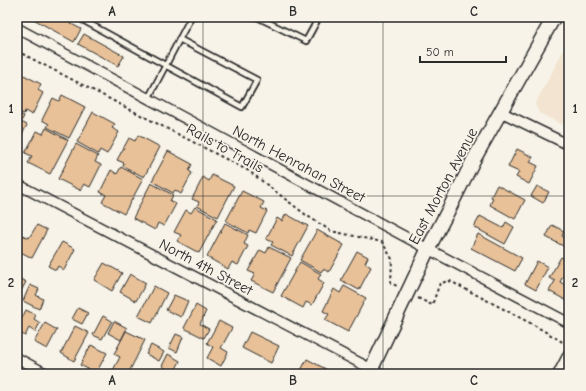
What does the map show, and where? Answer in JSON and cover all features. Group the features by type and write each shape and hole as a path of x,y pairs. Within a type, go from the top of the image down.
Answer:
{"main road":[{"name":"East Morton Avenue","path":"374,372 428,250 474,159 554,17"}],"street":[{"name":"North Henrahan Street","path":"17,28 428,250 569,323"},
{"path":"501,112 569,145"},
{"name":"North 4th Street","path":"17,184 374,372"},
{"path":"558,374 569,353"},
{"path":"17,358 47,374"}],"lane":[{"path":"77,17 242,107 257,80 179,39"},
{"path":"148,98 191,17"},
{"path":"257,17 306,41 319,17"}],"path":[{"name":"Rails to Trails","path":"17,51 249,171 306,215 331,231 382,242 392,259 391,283"},
{"path":"422,300 432,305 440,283 450,281 563,342"}],"shaded area":[{"path":"569,40 569,128 539,113 535,104"}],"building":[{"path":"30,17 58,17 81,29 74,42"},
{"path":"84,34 124,56 118,66 78,44"},
{"path":"18,72 41,84 38,90 43,93 32,115 25,111 24,114 17,111"},
{"path":"62,95 85,107 69,138 47,127 49,124 42,120 53,98 59,101"},
{"path":"93,112 115,124 112,128 119,132 107,154 100,150 98,154 77,142"},
{"path":"17,113 24,116 21,122 27,125 17,144"},
{"path":"46,128 68,140 50,174 28,163 32,156 25,153 37,131 43,134"},
{"path":"138,135 160,147 144,177 123,166 124,163 117,160 129,138 135,141"},
{"path":"76,144 98,156 95,162 101,165 90,187 84,184 80,190 58,179"},
{"path":"517,149 533,157 530,162 538,166 529,184 516,177 519,172 508,167"},
{"path":"168,151 192,164 189,171 192,173 181,194 175,190 173,193 152,181"},
{"path":"121,167 143,179 124,214 102,202 106,195 100,192 111,170 117,174"},
{"path":"212,175 234,186 218,217 197,206 199,202 192,199 203,177 209,181"},
{"path":"151,183 173,195 170,201 176,204 164,226 158,223 155,230 133,218"},
{"path":"497,185 525,200 515,219 490,205 493,198 491,197"},
{"path":"537,186 549,192 543,203 531,196"},
{"path":"242,191 264,202 261,208 267,211 256,233 249,230 248,233 226,221"},
{"path":"195,207 217,219 199,253 177,241 181,235 174,232 186,210 191,213"},
{"path":"286,214 308,226 292,256 271,245 273,242 266,239 277,218 282,221"},
{"path":"480,216 503,228 506,222 514,227 505,244 474,227"},
{"path":"225,223 248,235 244,244 248,246 238,265 232,262 228,269 207,257"},
{"path":"37,225 47,230 32,258 17,250 17,245 22,235 29,238"},
{"path":"552,225 564,231 562,236 569,240 569,249 546,237"},
{"path":"317,230 344,245 329,272 323,269 321,272 300,260"},
{"path":"478,234 522,258 515,271 471,248"},
{"path":"62,242 75,249 64,270 58,266 56,270 48,266"},
{"path":"269,247 291,258 273,292 251,281 255,274 248,271 260,250 266,253"},
{"path":"357,251 368,257 365,263 371,267 359,290 341,280"},
{"path":"561,257 569,261 569,279 563,276 560,282 569,287 569,302 549,291 555,281 549,278"},
{"path":"537,261 548,267 536,290 525,284"},
{"path":"300,262 321,274 318,279 324,283 312,305 306,302 303,308 281,296"},
{"path":"104,263 122,273 112,291 94,280"},
{"path":"130,274 146,283 136,301 120,292"},
{"path":"17,277 26,282 21,291 17,289"},
{"path":"30,285 39,289 36,295 43,299 39,309 23,301"},
{"path":"154,286 167,293 152,323 138,316"},
{"path":"344,286 366,298 348,332 325,320 329,314 323,311 334,289 340,293"},
{"path":"174,295 188,301 181,317 166,310"},
{"path":"196,305 206,311 200,324 209,329 204,338 184,328"},
{"path":"78,308 88,313 82,324 72,319"},
{"path":"26,310 36,315 34,319 40,323 35,332 29,328 25,336 17,331 17,328"},
{"path":"103,316 112,321 102,339 93,335"},
{"path":"114,321 127,328 121,340 108,333"},
{"path":"219,321 232,328 221,348 228,352 221,366 207,358 213,347 207,343"},
{"path":"45,323 57,330 47,349 34,342"},
{"path":"75,326 89,333 74,361 61,353"},
{"path":"126,331 145,340 128,374 111,374 120,357 114,354"},
{"path":"250,332 279,346 271,363 242,348"},
{"path":"176,334 183,337 177,352 169,348"},
{"path":"91,345 107,353 96,373 80,365"},
{"path":"151,345 164,352 159,361 146,354"},
{"path":"168,354 180,361 174,373 162,366"},
{"path":"307,359 335,374 299,374"}]}
